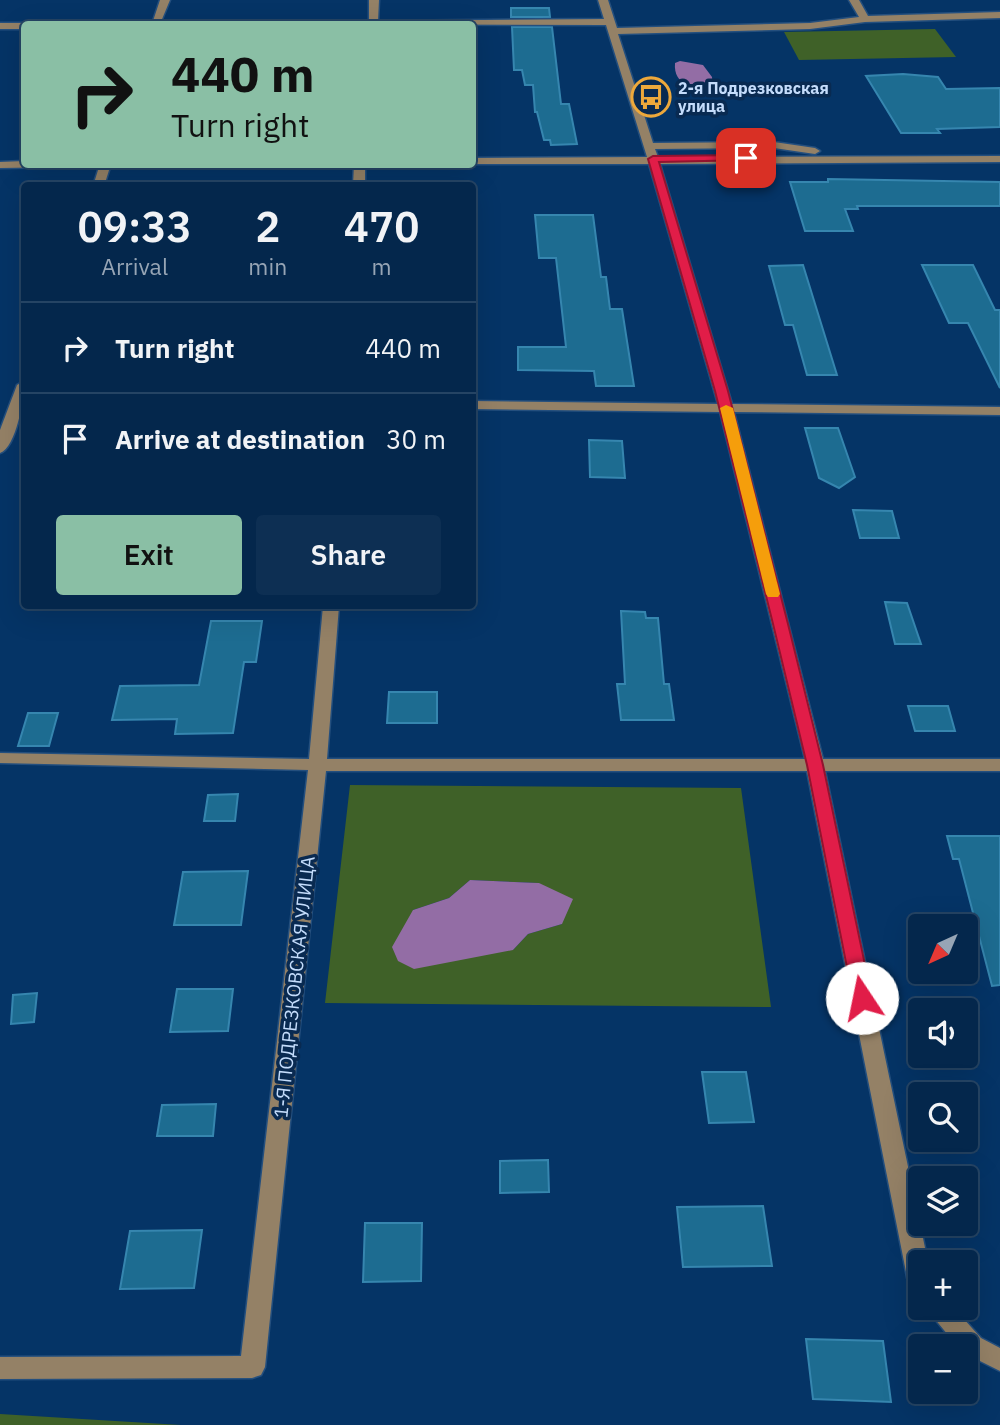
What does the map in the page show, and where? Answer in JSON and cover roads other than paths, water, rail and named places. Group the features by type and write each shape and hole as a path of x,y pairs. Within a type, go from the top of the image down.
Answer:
{"street":[{"path":"157,21 165,0"},
{"path":"373,21 374,0"},
{"path":"603,0 726,407 815,765 914,1250"},
{"path":"854,0 865,19"},
{"path":"476,25 810,26 865,19 1000,15"},
{"path":"0,26 21,26"},
{"path":"649,146 790,146 817,152 831,159"},
{"path":"476,161 1000,159"},
{"path":"0,165 21,165"},
{"path":"0,404 21,404 0,449"},
{"path":"476,405 1000,411"},
{"name":"1-Я ПОДРЕЗКОВСКАЯ УЛИЦА","path":"0,1368 252,1367 318,765 331,609"},
{"path":"0,758 318,765 1000,765"},
{"path":"949,1320 972,1345 1000,1360"}],"place":[{"name":"2-я Подрезковская улица","path":"651,97"}]}
